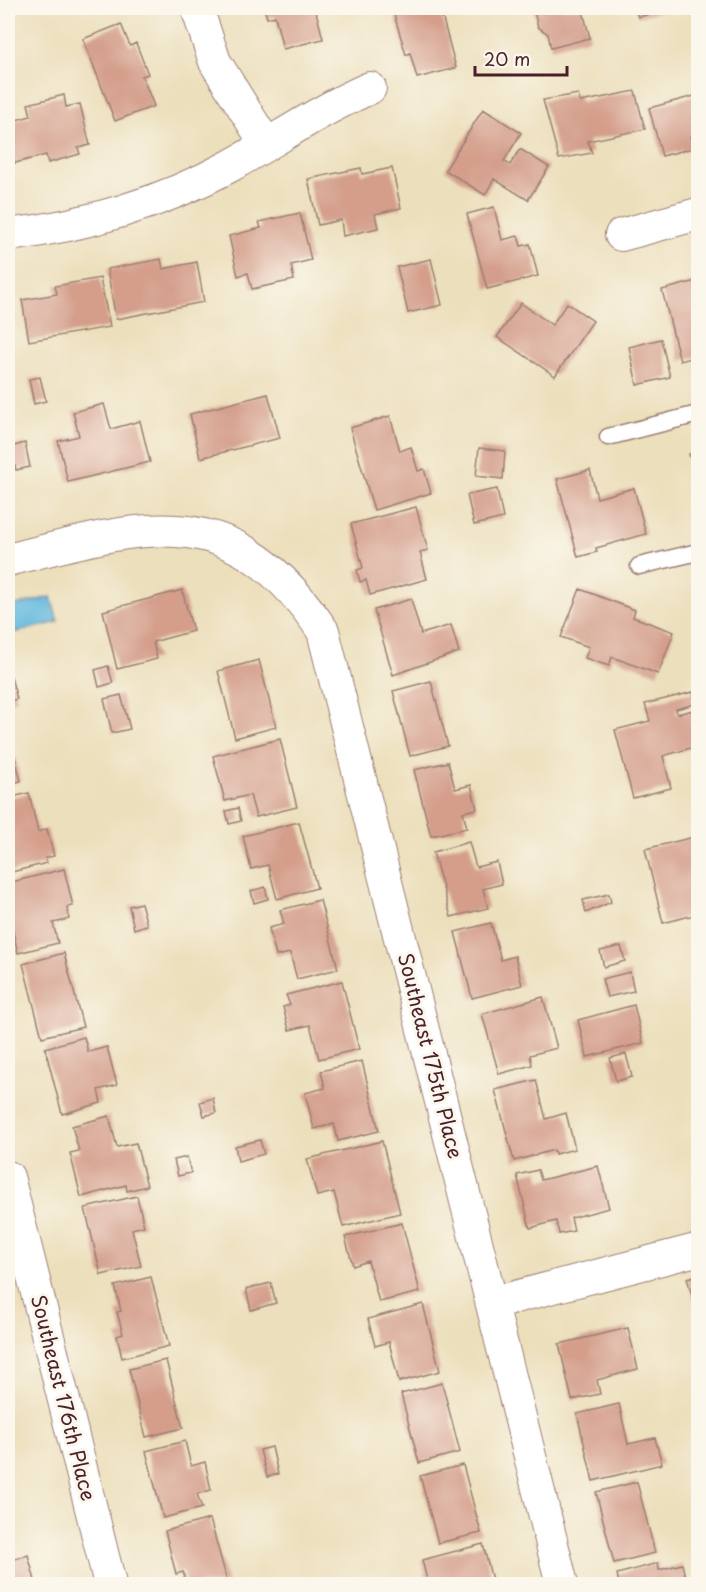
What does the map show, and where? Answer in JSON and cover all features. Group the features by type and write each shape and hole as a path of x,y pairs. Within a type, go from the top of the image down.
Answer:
{"street":[{"path":"198,8 215,62 266,144"},
{"path":"8,235 73,225 153,200 229,166 339,101 370,88"},
{"path":"621,235 699,214"},
{"name":"Southeast 175th Place","path":"8,560 106,535 141,530 178,531 217,538 251,554 303,601 323,631 562,1584"},
{"name":"Southeast 176th Place","path":"8,1177 110,1584"},
{"path":"492,1303 692,1251"}],"lane":[{"path":"608,437 699,414"},
{"path":"639,566 699,552"}],"water":[{"path":"51,597 58,622 8,634 8,607"}],"building":[{"path":"264,8 315,8 323,39 283,49 275,16 267,18"},
{"path":"400,8 440,8 456,68 417,78 410,53 406,55 394,14 401,12"},
{"path":"533,8 582,8 590,38 551,48 548,34 538,27"},
{"path":"635,8 674,8 638,17"},
{"path":"121,24 130,46 136,43 148,74 142,76 154,106 115,121 83,39"},
{"path":"635,91 645,129 588,141 592,153 559,159 543,100 578,94 580,102"},
{"path":"64,95 66,107 80,104 90,145 78,148 80,154 48,163 46,155 15,163 8,134 8,122 31,116 28,104"},
{"path":"698,95 698,134 690,137 693,148 662,156 649,108"},
{"path":"483,109 521,133 504,161 510,165 520,149 549,167 528,200 494,179 485,195 445,170"},
{"path":"361,168 362,174 392,168 401,208 375,214 378,228 343,236 341,220 318,225 308,179"},
{"path":"494,207 502,240 518,236 521,246 530,244 538,276 487,289 467,214"},
{"path":"300,213 311,260 291,265 294,280 252,289 248,273 238,276 229,236 261,228 259,222"},
{"path":"161,259 163,269 197,262 204,302 116,319 107,269"},
{"path":"431,259 442,305 408,313 397,267"},
{"path":"100,278 110,327 29,341 22,300 57,294 55,286"},
{"path":"696,281 698,356 680,361 662,290"},
{"path":"521,303 552,325 567,303 593,321 555,376 497,337"},
{"path":"661,339 670,377 637,385 629,347"},
{"path":"40,377 46,401 34,404 29,379"},
{"path":"268,394 280,438 200,458 190,414"},
{"path":"104,404 111,429 140,421 150,462 68,482 58,441 79,436 73,412"},
{"path":"390,416 400,451 411,447 418,471 424,469 431,493 374,510 350,428"},
{"path":"25,443 30,467 16,470 10,447"},
{"path":"479,448 505,451 503,479 476,476"},
{"path":"698,452 698,488 689,454"},
{"path":"590,470 597,498 634,488 646,534 596,548 597,552 578,557 557,479"},
{"path":"497,489 503,518 474,525 467,495"},
{"path":"416,507 428,550 420,552 427,579 370,595 366,580 360,582 357,570 363,568 351,524"},
{"path":"580,589 635,610 633,617 674,632 658,674 612,657 609,666 585,658 589,647 561,637"},
{"path":"182,590 193,631 153,642 157,659 117,669 103,611"},
{"path":"411,599 421,634 451,625 459,652 393,675 374,610"},
{"path":"259,660 276,727 235,738 218,671"},
{"path":"8,666 17,699 8,702"},
{"path":"108,666 113,683 99,687 95,670"},
{"path":"431,681 448,746 410,756 393,691"},
{"path":"693,692 695,704 676,709 677,714 698,709 698,746 663,756 671,788 633,798 615,730 650,721 645,704"},
{"path":"121,695 130,729 112,733 104,699"},
{"path":"8,730 21,781 8,784"},
{"path":"280,739 297,807 256,817 250,795 225,801 213,756"},
{"path":"448,762 455,789 471,785 477,809 463,812 467,828 431,836 414,770"},
{"path":"29,793 38,832 47,829 54,856 45,858 47,863 8,873 8,798"},
{"path":"238,808 241,821 229,824 226,811"},
{"path":"299,822 317,888 277,899 268,865 251,869 243,836"},
{"path":"698,836 698,914 663,923 645,849"},
{"path":"469,842 476,867 497,862 502,884 483,889 488,908 451,917 433,852"},
{"path":"64,869 73,906 67,907 69,919 53,923 58,943 18,953 8,911 8,883"},
{"path":"265,887 268,899 254,903 251,891"},
{"path":"609,894 611,902 586,913 583,900"},
{"path":"320,900 338,969 297,979 290,953 276,956 269,928 284,924 280,910"},
{"path":"141,903 147,925 134,929 129,906"},
{"path":"491,923 501,960 515,956 522,985 472,998 455,932"},
{"path":"621,946 625,961 604,967 600,951"},
{"path":"64,953 83,1027 42,1037 23,964"},
{"path":"630,972 634,991 607,997 602,979"},
{"path":"342,981 359,1049 319,1059 310,1025 289,1030 283,1007 290,1005 286,995"},
{"path":"543,997 557,1048 530,1055 532,1065 499,1074 482,1014"},
{"path":"634,1005 643,1043 587,1057 578,1020"},
{"path":"84,1037 88,1052 107,1047 117,1085 98,1090 101,1103 62,1114 45,1048"},
{"path":"626,1054 632,1077 616,1081 610,1058"},
{"path":"362,1061 379,1131 338,1141 334,1124 314,1129 305,1093 325,1088 321,1071"},
{"path":"536,1080 546,1119 566,1113 575,1149 555,1154 554,1150 514,1161 495,1090"},
{"path":"213,1098 216,1113 204,1116 200,1102"},
{"path":"109,1116 117,1147 136,1143 147,1186 127,1191 126,1185 81,1197 70,1153 79,1151 72,1126"},
{"path":"260,1140 264,1154 238,1161 235,1146"},
{"path":"382,1141 400,1213 343,1227 334,1192 317,1196 307,1159"},
{"path":"187,1157 191,1173 178,1176 174,1160"},
{"path":"598,1166 609,1208 571,1218 574,1231 559,1234 556,1221 530,1228 517,1175 538,1170 541,1180"},
{"path":"137,1196 144,1226 132,1229 141,1266 101,1275 85,1208"},
{"path":"402,1223 420,1292 379,1302 368,1261 353,1266 345,1237"},
{"path":"698,1275 698,1298 693,1299 687,1278"},
{"path":"151,1277 169,1346 122,1358 117,1336 123,1334 117,1312 121,1311 115,1286"},
{"path":"271,1283 276,1303 251,1310 246,1289"},
{"path":"423,1304 440,1371 399,1382 389,1342 375,1346 368,1319"},
{"path":"628,1328 638,1369 597,1380 600,1394 572,1400 559,1344"},
{"path":"166,1360 183,1428 146,1437 129,1369"},
{"path":"442,1383 460,1452 419,1463 401,1394"},
{"path":"619,1404 628,1444 655,1438 662,1464 593,1481 577,1414"},
{"path":"185,1441 191,1466 205,1462 211,1490 197,1494 202,1508 163,1518 146,1451"},
{"path":"272,1447 278,1474 267,1477 260,1450"},
{"path":"463,1465 481,1533 438,1543 420,1476"},
{"path":"637,1482 655,1553 614,1563 596,1492"},
{"path":"210,1519 228,1584 186,1584 183,1572 176,1574 165,1531"},
{"path":"483,1544 493,1584 428,1584 422,1560"},
{"path":"28,1555 36,1584 8,1584 8,1561"},
{"path":"658,1563 659,1570 682,1564 687,1584 619,1584 617,1574"}]}
